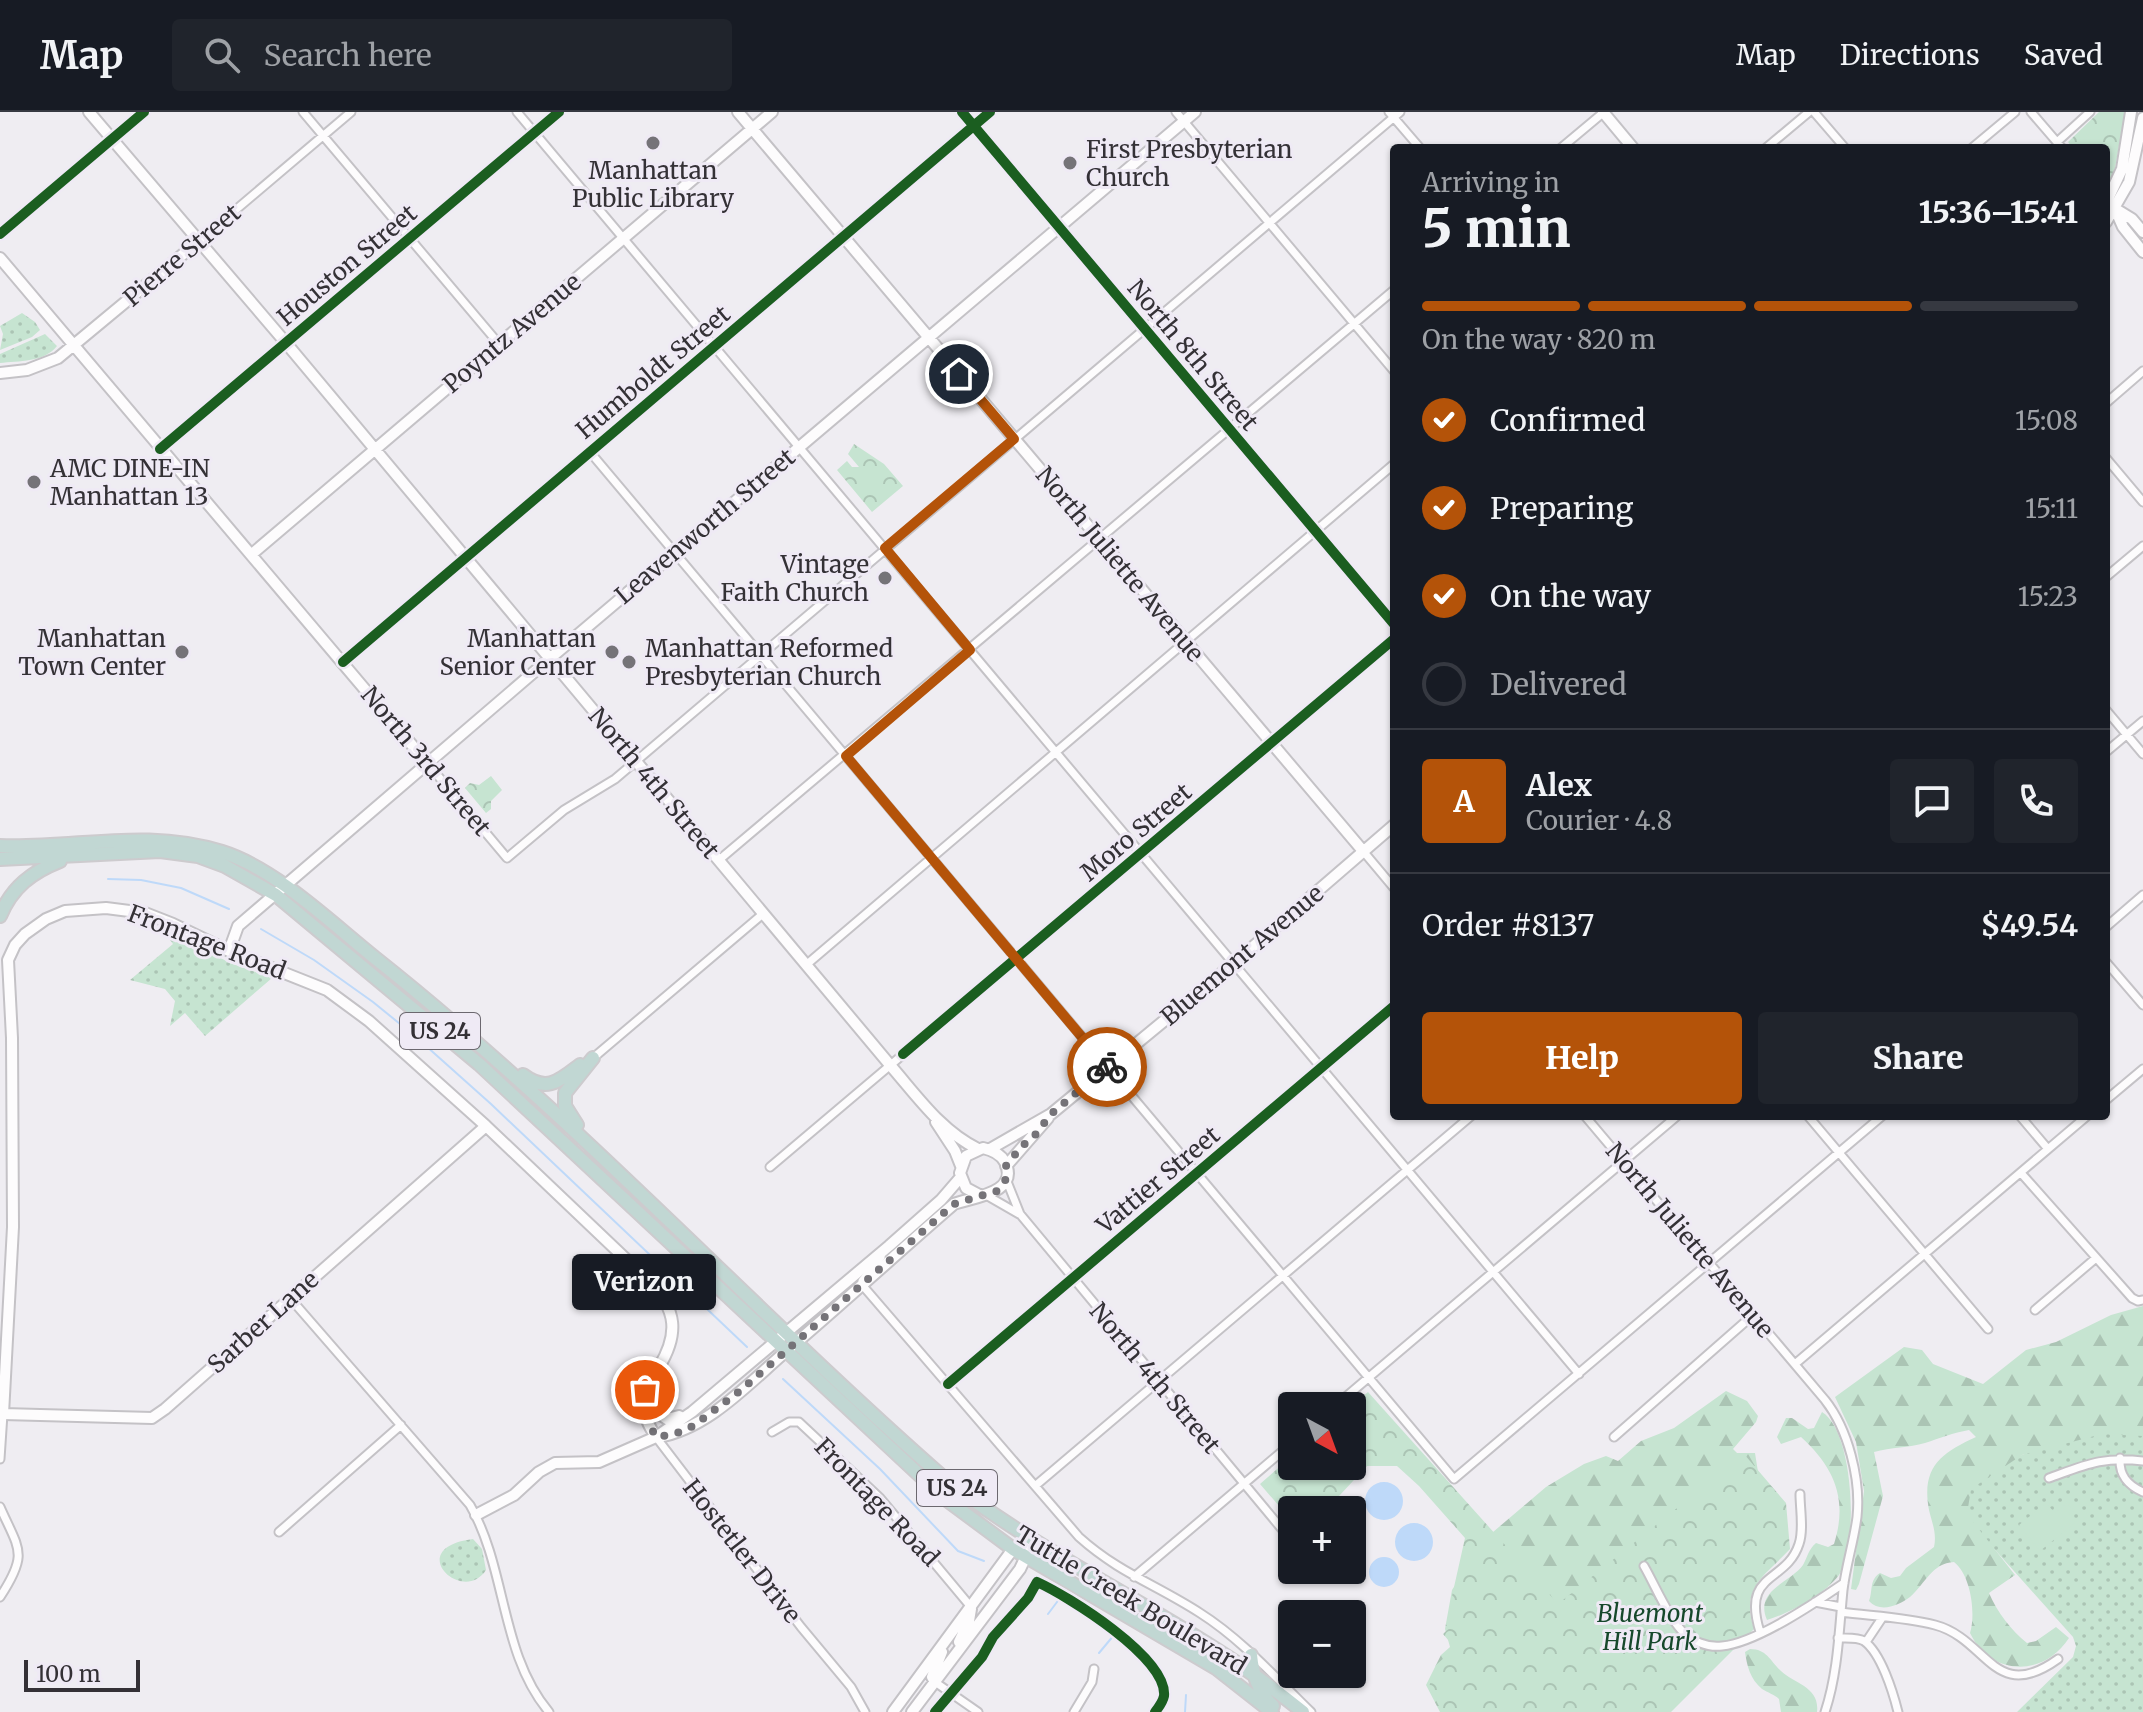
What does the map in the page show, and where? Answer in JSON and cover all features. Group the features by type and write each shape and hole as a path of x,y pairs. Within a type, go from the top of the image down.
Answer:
{"highway":[{"name":"Tuttle Creek Boulevard","path":"0,846 126,839 189,843 225,853 259,869 280,891 479,1064 930,1486 1013,1549 1185,1648 1275,1712"},
{"name":"Tuttle Creek Boulevard","path":"0,859 160,851 198,856 280,891 491,1053 945,1479 1032,1541 1253,1673 1303,1712"},
{"name":"US 24","path":"0,916 7,900 30,876 84,854"},
{"path":"491,1053 542,1084 555,1083 593,1058"},
{"path":"593,1058 569,1085 565,1093 565,1106 570,1117 639,1191"},
{"path":"1251,1655 1253,1673 1260,1691 1275,1712"}],"street":[{"name":"North 4th Street","path":"89,112 890,1065 934,1116 957,1137 978,1149"},
{"path":"0,234 144,112"},
{"path":"303,112 499,344"},
{"name":"Pierre Street","path":"0,373 43,365 74,347 351,112"},
{"path":"517,112 1579,1374"},
{"name":"Houston Street","path":"160,449 559,112"},
{"name":"North Juliette Avenue","path":"738,112 1390,883"},
{"name":"Poyntz Avenue","path":"252,554 772,112"},
{"name":"North 8th Street","path":"962,112 1390,619"},
{"name":"Humboldt Street","path":"343,662 990,112"},
{"name":"Leavenworth Street","path":"229,951 238,926 1059,227 1180,116 1195,112"},
{"path":"1566,144 1603,112 1630,144"},
{"path":"1771,144 1812,112 1841,144"},
{"path":"1977,144 2015,112"},
{"path":"2031,112 2058,144"},
{"path":"2060,144 2090,112"},
{"path":"2110,200 2122,169 2131,112"},
{"path":"636,760 1395,114 1417,144"},
{"path":"1180,116 1390,366"},
{"path":"2110,202 2129,182 2143,118"},
{"path":"2110,204 2132,219 2143,232"},
{"path":"2110,205 2143,252"},
{"name":"North 3rd Street","path":"0,258 507,858 564,810 615,779 636,760"},
{"path":"719,860 846,756 1390,293"},
{"path":"2110,400 2143,371"},
{"path":"590,452 1454,1479 1877,1120"},
{"path":"2110,463 2143,502"},
{"path":"806,965 1390,467"},
{"path":"2110,574 2143,546"},
{"name":"Moro Street","path":"770,1167 1390,642"},
{"path":"2110,715 2143,754"},
{"path":"2110,749 2143,721"},
{"name":"Bluemont Avenue","path":"990,1149 1051,1114 1233,964 1390,828"},
{"path":"2110,924 2143,895"},
{"name":"Frontage Road","path":"0,1459 4,1307 13,1227 12,1038 8,960 25,934 46,919 65,911 106,908 145,913 327,990 369,1021 486,1126 660,1292 669,1308 673,1337 668,1352 650,1381"},
{"path":"593,1058 764,913"},
{"path":"2110,967 2143,1005"},
{"name":"Vattier Street","path":"948,1384 1390,1009"},
{"path":"2110,1097 2143,1069"},
{"name":"Bluemont Avenue","path":"1006,1166 1051,1114"},
{"name":"North 4th Street","path":"934,1116 961,1166"},
{"path":"1035,1486 1466,1120"},
{"name":"North Juliette Avenue","path":"1588,1120 1835,1413 1848,1443 1857,1513 1844,1583 1834,1678 1825,1712"},
{"path":"1352,1392 1672,1120"},
{"path":"1811,1120 1988,1329"},
{"path":"2023,1120 2048,1149"},
{"path":"1795,1364 2082,1120"},
{"name":"Sarber Lane","path":"3,1414 137,1420 152,1418 486,1126"},
{"path":"476,1515 514,1495 539,1472 555,1463 599,1462 656,1437 692,1412 941,1200 960,1178 966,1156 978,1149 990,1149 1001,1157 1006,1166 1006,1179 997,1191 954,1204 740,1391 693,1426 675,1434 656,1437"},
{"path":"2021,1173 2132,1298 2143,1300"},
{"path":"960,1178 970,1192 984,1196"},
{"name":"North 4th Street","path":"1006,1179 1020,1214 1278,1524"},
{"name":"North 4th Street","path":"984,1196 1020,1214"},
{"path":"889,1246 862,1281 863,1286 1079,1537 1105,1560 1200,1613 1251,1655 1311,1712"},
{"path":"2035,1310 2096,1258"},
{"path":"290,1298 464,1496 476,1515 520,1664 536,1696 549,1712"},
{"path":"1614,1437 1753,1315"},
{"path":"650,1381 652,1402 660,1416 667,1419 692,1412"},
{"name":"Hostetler Drive","path":"650,1381 643,1404 656,1437 801,1627 851,1687 865,1712"},
{"name":"Frontage Road","path":"772,1432 789,1422 799,1422 880,1498 971,1607"},
{"path":"279,1532 401,1425"},
{"path":"1134,1577 1278,1455"},
{"path":"2049,1478 2098,1460 2120,1458 2143,1461"},
{"path":"2120,1458 2124,1479 2143,1492"},
{"path":"1760,1632 1754,1613 1761,1584 1791,1560 1800,1542 1800,1494"},
{"path":"0,1507 18,1543 15,1572 0,1597"},
{"path":"893,1712 1013,1549 1032,1541"},
{"path":"912,1712 1027,1557 1032,1541"},
{"path":"1644,1566 1682,1631 1695,1641 1719,1647 1740,1642 1760,1632 1844,1583"},
{"path":"1815,1602 1882,1618 1934,1625 1953,1632 1966,1639 1990,1665 2013,1675 2040,1672 2058,1659"},
{"path":"955,1655 969,1621 971,1607"},
{"path":"1866,1642 1882,1618"},
{"path":"1838,1638 1866,1642 1884,1673 1898,1712"},
{"path":"947,1639 932,1677 978,1712"},
{"path":"1074,1712 1092,1682 1094,1669"}],"green space":[{"path":"2099,112 2125,112 2110,180 2110,144 2068,142"},
{"path":"22,313 40,330 32,337 0,350 3,334 0,326"},
{"path":"45,334 57,346 46,355 0,363 0,354"},
{"path":"854,444 884,464 903,486 872,512 837,470 847,461 852,467 859,467 848,454"},
{"path":"491,776 502,790 491,801 491,809 486,813 465,788 470,783 479,785"},
{"path":"170,931 230,963 272,978 205,1036 185,1013 170,1026 175,1001 165,989 130,980 173,944"},
{"path":"2143,1306 2143,1436 2102,1434 2022,1455 1971,1489 1967,1514 2015,1575 1989,1593 1992,1600 2005,1620 2027,1643 2036,1641 2056,1627 2069,1638 2058,1651 2046,1660 2018,1667 1991,1658 1970,1633 1971,1595 1965,1576 1954,1562 1934,1570 1910,1597 1900,1603 1878,1607 1869,1601 1873,1582 1880,1573 1891,1578 1900,1576 1934,1547 1935,1533 1927,1495 1931,1472 1936,1463 1953,1449 1976,1437 1969,1430 1919,1445 1874,1452 1883,1496 1859,1584 1856,1590 1851,1589 1864,1491 1856,1442 1835,1397 1904,1347 1922,1350 1933,1364 1983,1384 2026,1350 2056,1342 2111,1315"},
{"name":"Bluemont Hill Park","path":"1726,1391 1747,1401 1758,1416 1733,1449 1737,1453 1755,1453 1772,1560 1558,1712 1440,1712 1426,1685 1441,1655 1450,1647 1445,1629 1452,1590 1486,1538 1546,1487 1584,1464 1606,1456 1618,1461 1641,1441 1674,1428"},
{"name":"Bluemont Hill Park","path":"1368,1392 1558,1604 1744,1454 1786,1503 1790,1549 1757,1583 1750,1603 1754,1629 1671,1712 1442,1712 1429,1687 1436,1665 1455,1648 1443,1634 1461,1617 1450,1605 1465,1538 1397,1466 1366,1467"},
{"path":"2143,1410 2143,1712 2017,1712 2073,1657 2076,1646 2073,1637 1938,1486"},
{"path":"1822,1412 1833,1423 1847,1464 1851,1516 1845,1560 1839,1575 1816,1596 1767,1620 1764,1610 1769,1594 1803,1565 1816,1543 1828,1547 1834,1544 1840,1513 1836,1486 1830,1473 1801,1437 1781,1444 1777,1437 1786,1418 1792,1418 1808,1429 1814,1428"},
{"name":"Bluemont Hill Park","path":"1278,1468 1278,1480 1354,1480 1339,1496 1278,1496 1278,1505 1260,1484"},
{"path":"2046,1503 2055,1513 2067,1503 2074,1511 2069,1515 2075,1523 2040,1551 2019,1525"},
{"path":"473,1539 482,1549 486,1570 476,1579 464,1582 444,1571 440,1562 442,1553 452,1544"},
{"path":"1750,1649 1764,1653 1781,1671 1811,1691 1817,1712 1781,1712 1779,1699 1762,1689 1752,1677 1745,1652"}],"water":[{"path":"1377,1484 1391,1484 1401,1494 1401,1508 1391,1518 1377,1518 1367,1508 1367,1494"},
{"path":"1414,1523 1427,1529 1433,1542 1427,1555 1414,1561 1401,1555 1395,1542 1401,1529"},
{"path":"1384,1557 1390,1558 1398,1566 1398,1578 1390,1586 1384,1587 1378,1586 1370,1578 1369,1572 1370,1566 1378,1558"}],"waterway":[{"path":"108,879 141,880 181,888 229,909"},
{"path":"261,929 314,960 416,1037 747,1347"},
{"path":"783,1379 880,1469 958,1551 984,1561"},
{"path":"1048,1614 1060,1598"},
{"path":"1099,1653 1114,1635"},
{"path":"1185,1712 1186,1695"}],"cycle path":[{"path":"0,234 144,112"},
{"path":"160,449 559,112"},
{"path":"962,112 1390,619"},
{"path":"343,662 990,112"},
{"path":"903,1054 1390,642"},
{"path":"948,1384 1390,1009"},
{"path":"935,1712 982,1657 993,1637 1028,1598 1037,1582 1092,1614 1134,1647 1150,1664 1161,1681 1164,1696 1155,1712"}],"way so far":[{"path":"645,1390 643,1404 656,1437 675,1434 706,1417 842,1305 954,1204 997,1191 1006,1179 1006,1166 1021,1147 1051,1114 1107,1067"}],"place":[{"name":"Manhattan Public Library","path":"653,143"},
{"name":"First Presbyterian Church","path":"1070,163"},
{"name":"AMC DINE-IN Manhattan 13","path":"34,482"},
{"name":"Vintage Faith Church","path":"885,578"},
{"name":"Manhattan Town Center","path":"182,652"},
{"name":"Manhattan Senior Center","path":"612,652"},
{"name":"Manhattan Reformed Presbyterian Church","path":"629,662"},
{"name":"Verizon","path":"645,1390"}],"route":[{"path":"959,374 1014,439 885,548 970,650 846,756 1107,1067"}]}
